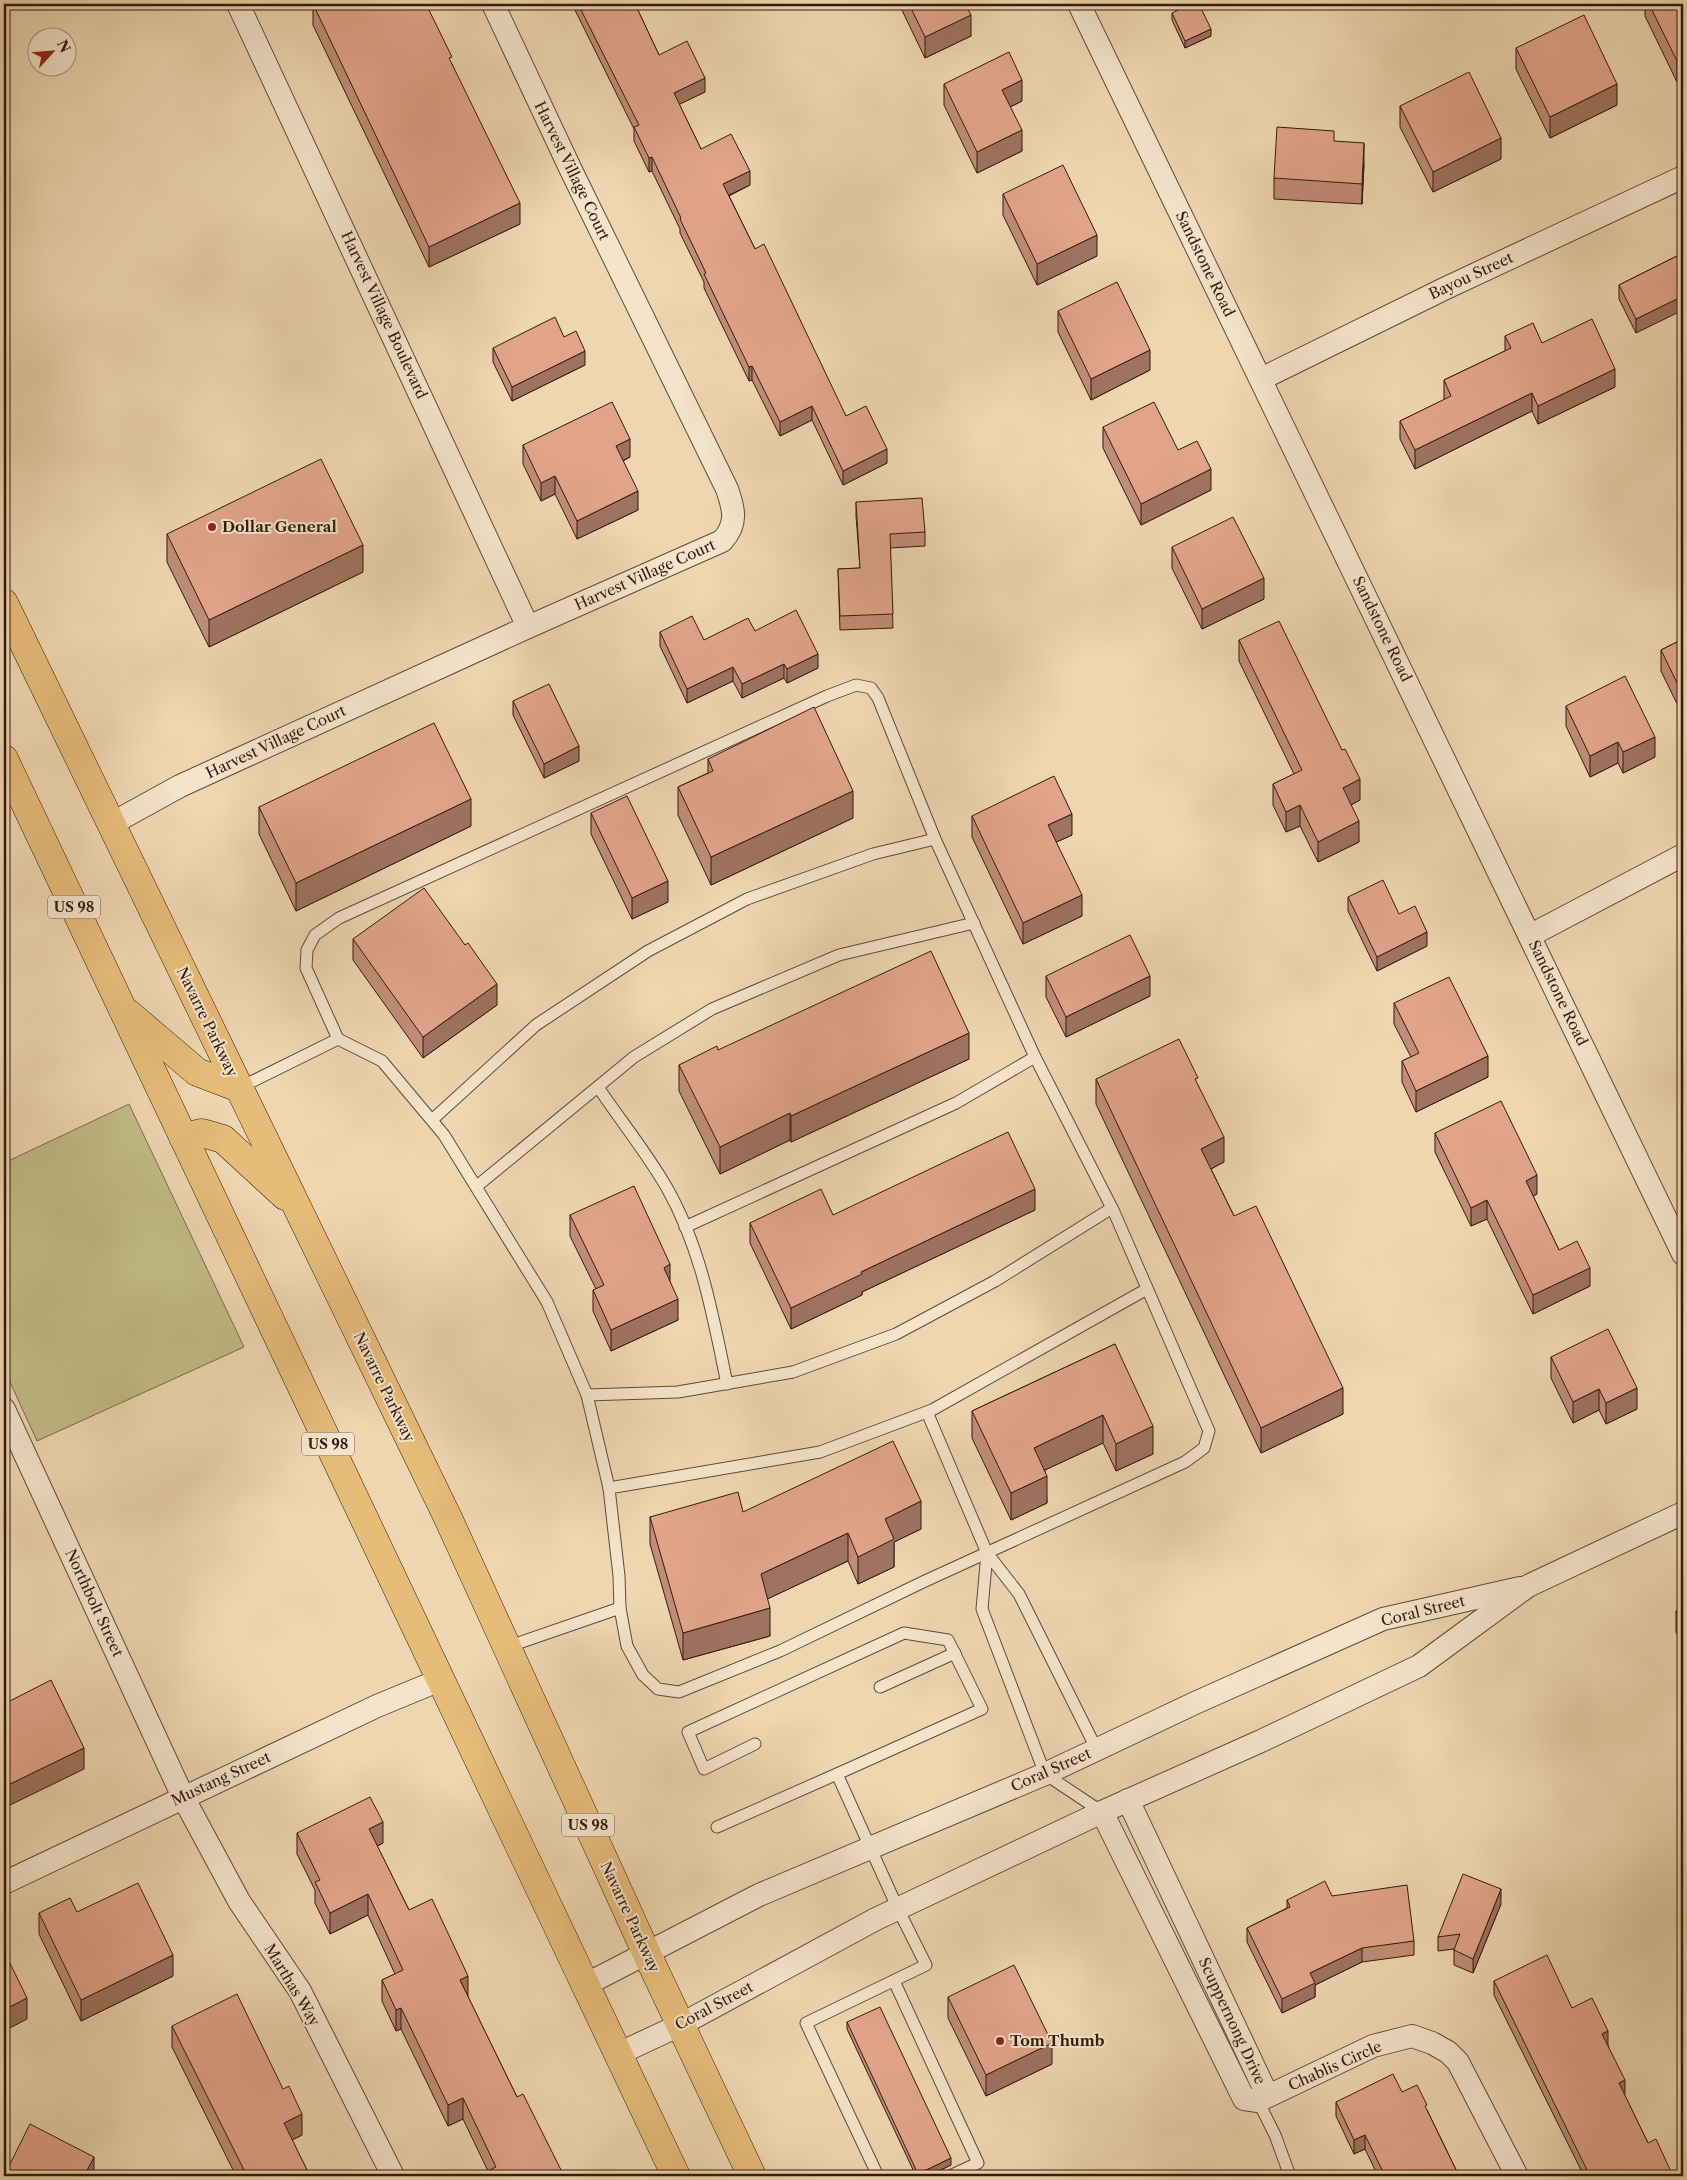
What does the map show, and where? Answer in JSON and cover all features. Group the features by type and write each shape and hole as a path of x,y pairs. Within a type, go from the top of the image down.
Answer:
{"highway":[{"name":"Navarre Parkway","path":"4,603 448,1518 646,1952 752,2176"},
{"name":"US 98","path":"4,760 676,2176"},
{"path":"122,1008 197,1072 238,1088"},
{"path":"183,1137 202,1133 223,1139 296,1207"}],"street":[{"name":"Harvest Village Boulevard","path":"238,4 528,627"},
{"name":"Harvest Village Court","path":"111,824 180,786 528,627 722,541 731,532 733,523 732,504 493,4"},
{"name":"Sandstone Road","path":"1079,4 1531,935 1683,1254"},
{"name":"Bayou Street","path":"1261,379 1446,288 1683,177"},
{"path":"1531,935 1683,855"},
{"name":"Northbolt Street","path":"4,1409 184,1797"},
{"name":"Coral Street","path":"618,2054 680,2025 898,1909 1102,1812 1262,1741 1419,1666 1528,1586 1683,1513"},
{"name":"Coral Street","path":"585,1985 759,1895 1045,1774 1195,1702 1383,1619 1528,1586"},
{"name":"Mustang Street","path":"4,1883 377,1706 440,1680"},
{"name":"Marthas Way","path":"184,1797 239,1901 300,1991 393,2176"},
{"name":"Scuppernong Drive","path":"1102,1812 1244,2099 1258,2101 1264,2091 1263,2086 1128,1800"},
{"name":"Chablis Circle","path":"1258,2101 1373,2046 1412,2036 1432,2042 1448,2052 1458,2062 1518,2176"}],"lane":[{"path":"856,685 871,688 878,698 936,839 974,923 1035,1057 1112,1208 1209,1431 1204,1448 1185,1462 986,1553 780,1651 679,1692 658,1689 643,1675 627,1646 620,1608 619,1576 609,1488 587,1395 547,1302 444,1135 382,1061 338,1039 306,968 307,950 316,935 339,918 856,685"},
{"path":"432,1120 536,1025 648,951 747,899 873,854 936,839"},
{"path":"477,1186 634,1058 712,1009 840,955 974,923"},
{"path":"238,1088 338,1039"},
{"path":"685,1227 956,1103 1035,1057"},
{"path":"598,1087 667,1188 692,1243 710,1299 727,1384"},
{"path":"587,1395 678,1392 793,1372 896,1334 996,1281 1112,1208"},
{"path":"609,1488 820,1452 927,1412 1147,1289"},
{"path":"927,1412 986,1553 1019,1594 1098,1750"},
{"path":"986,1553 982,1608 1045,1774 1102,1812"},
{"path":"507,1647 620,1608"},
{"path":"717,1827 982,1709 948,1640 904,1633 688,1732 704,1768 755,1744"},
{"path":"880,1687 955,1653"},
{"path":"837,1774 898,1909 926,1965 806,2024 875,2175"},
{"path":"894,1981 978,2163 950,2176"},
{"path":"1258,2101 1275,2135 1290,2176"}],"shaded area":[{"path":"129,1104 244,1347 37,1441 4,1369 4,1163"}],"building":[{"path":"313,4 426,4 452,57 449,58 520,203 429,247"},
{"path":"578,4 635,4 659,55 687,41 705,78 674,93 701,149 731,134 750,171 723,184 755,249 764,244 846,416 866,406 887,449 843,471 812,406 780,422 752,366 749,367 704,274 706,273 652,157 649,158 634,127 639,125"},
{"path":"909,4 965,4 971,15 925,37"},
{"path":"1190,4 1199,4 1211,29 1185,41 1172,13"},
{"path":"1649,4 1683,4 1683,58 1677,61"},
{"path":"1584,15 1617,84 1550,117 1516,48"},
{"path":"1009,52 1022,80 1002,90 1022,130 977,152 944,84"},
{"path":"1469,72 1501,138 1433,172 1400,106"},
{"path":"1277,127 1334,131 1334,141 1364,143 1362,184 1274,178"},
{"path":"1063,165 1097,235 1037,264 1003,194"},
{"path":"1683,253 1683,296 1636,319 1619,285"},
{"path":"1117,282 1150,350 1091,379 1058,311"},
{"path":"555,317 564,337 576,331 585,351 512,387 493,348"},
{"path":"1592,319 1615,369 1538,406 1532,393 1415,450 1400,421 1451,396 1444,380 1511,348 1505,336 1533,323 1542,343"},
{"path":"612,402 630,439 616,446 638,491 577,521 555,476 541,483 523,445"},
{"path":"1154,402 1178,450 1197,441 1211,469 1141,504 1103,427"},
{"path":"321,459 363,545 209,620 167,534"},
{"path":"922,498 925,532 890,534 893,614 840,616 838,569 860,568 856,502"},
{"path":"1233,517 1264,578 1202,609 1172,547"},
{"path":"796,610 818,654 787,669 784,664 742,684 733,667 687,689 660,632 692,616 704,640 748,618 755,631"},
{"path":"1279,621 1342,750 1345,749 1360,779 1343,788 1359,821 1318,842 1300,805 1286,812 1273,784 1302,770 1239,640"},
{"path":"1683,639 1683,695 1661,650"},
{"path":"1625,676 1655,737 1623,752 1618,742 1590,756 1566,706"},
{"path":"549,684 579,746 544,764 513,701"},
{"path":"814,707 853,791 711,857 678,787 713,771 708,759"},
{"path":"434,723 471,799 296,883 259,807"},
{"path":"1054,776 1072,814 1048,825 1082,895 1023,923 972,816"},
{"path":"627,796 668,881 632,898 591,813"},
{"path":"1383,880 1399,914 1415,906 1427,932 1377,957 1348,897"},
{"path":"424,888 465,945 468,943 497,984 423,1037 353,939"},
{"path":"1130,935 1150,976 1066,1017 1046,976"},
{"path":"931,951 969,1033 791,1116 790,1113 720,1147 679,1065 717,1046 718,1050"},
{"path":"1449,977 1488,1056 1416,1091 1402,1061 1419,1053 1394,1003"},
{"path":"1179,1039 1198,1078 1195,1079 1224,1137 1201,1149 1234,1216 1256,1206 1343,1388 1261,1428 1096,1079"},
{"path":"1501,1101 1537,1175 1526,1181 1559,1250 1577,1241 1590,1268 1533,1295 1487,1200 1471,1208 1435,1133"},
{"path":"1008,1132 1035,1189 861,1272 862,1274 791,1308 750,1223 821,1189 833,1215"},
{"path":"634,1186 670,1264 664,1268 678,1299 611,1330 593,1290 604,1285 570,1215"},
{"path":"1608,1329 1637,1388 1606,1403 1599,1389 1573,1402 1551,1357"},
{"path":"1115,1344 1153,1426 1116,1444 1103,1415 1034,1448 1047,1476 1011,1493 972,1411"},
{"path":"893,1441 921,1501 885,1519 894,1539 858,1557 848,1533 761,1574 770,1608 683,1633 650,1517 738,1492 743,1512"},
{"path":"1683,1607 1683,1625 1676,1611"},
{"path":"51,1680 84,1748 4,1787 4,1704"},
{"path":"370,1797 383,1822 369,1829 409,1910 432,1899 468,1976 460,1980 517,2097 523,2094 564,2176 477,2176 496,2167 463,2098 448,2105 401,2008 396,2010 382,1980 403,1970 368,1894 330,1913 315,1882 320,1880 297,1833"},
{"path":"1463,1874 1501,1889 1473,1959 1454,1950 1460,1934 1438,1937"},
{"path":"1325,1881 1332,1896 1407,1885 1414,1941 1362,1948 1310,1973 1315,1983 1282,1999 1247,1928 1290,1907 1287,1900"},
{"path":"138,1883 173,1955 81,2000 39,1913 70,1898 77,1912"},
{"path":"4,1951 27,1998 4,2010"},
{"path":"1547,1955 1572,2008 1592,1998 1608,2031 1602,2034 1625,2080 1619,2083 1648,2143 1656,2139 1672,2174 1667,2176 1590,2176 1494,1981"},
{"name":"Tom Thumb","path":"1014,1965 1052,2043 986,2075 948,1997"},
{"path":"237,1994 283,2089 289,2086 302,2114 284,2123 310,2176 247,2176 172,2026"},
{"path":"880,2007 951,2158 918,2174 847,2022"},
{"path":"1393,2074 1402,2092 1417,2085 1427,2105 1425,2106 1459,2176 1385,2176 1365,2135 1354,2140 1336,2102"},
{"path":"30,2124 94,2157 84,2176 4,2176"}],"place":[{"name":"Dollar General","path":"212,527"},
{"name":"Tom Thumb","path":"1000,2041"}]}
